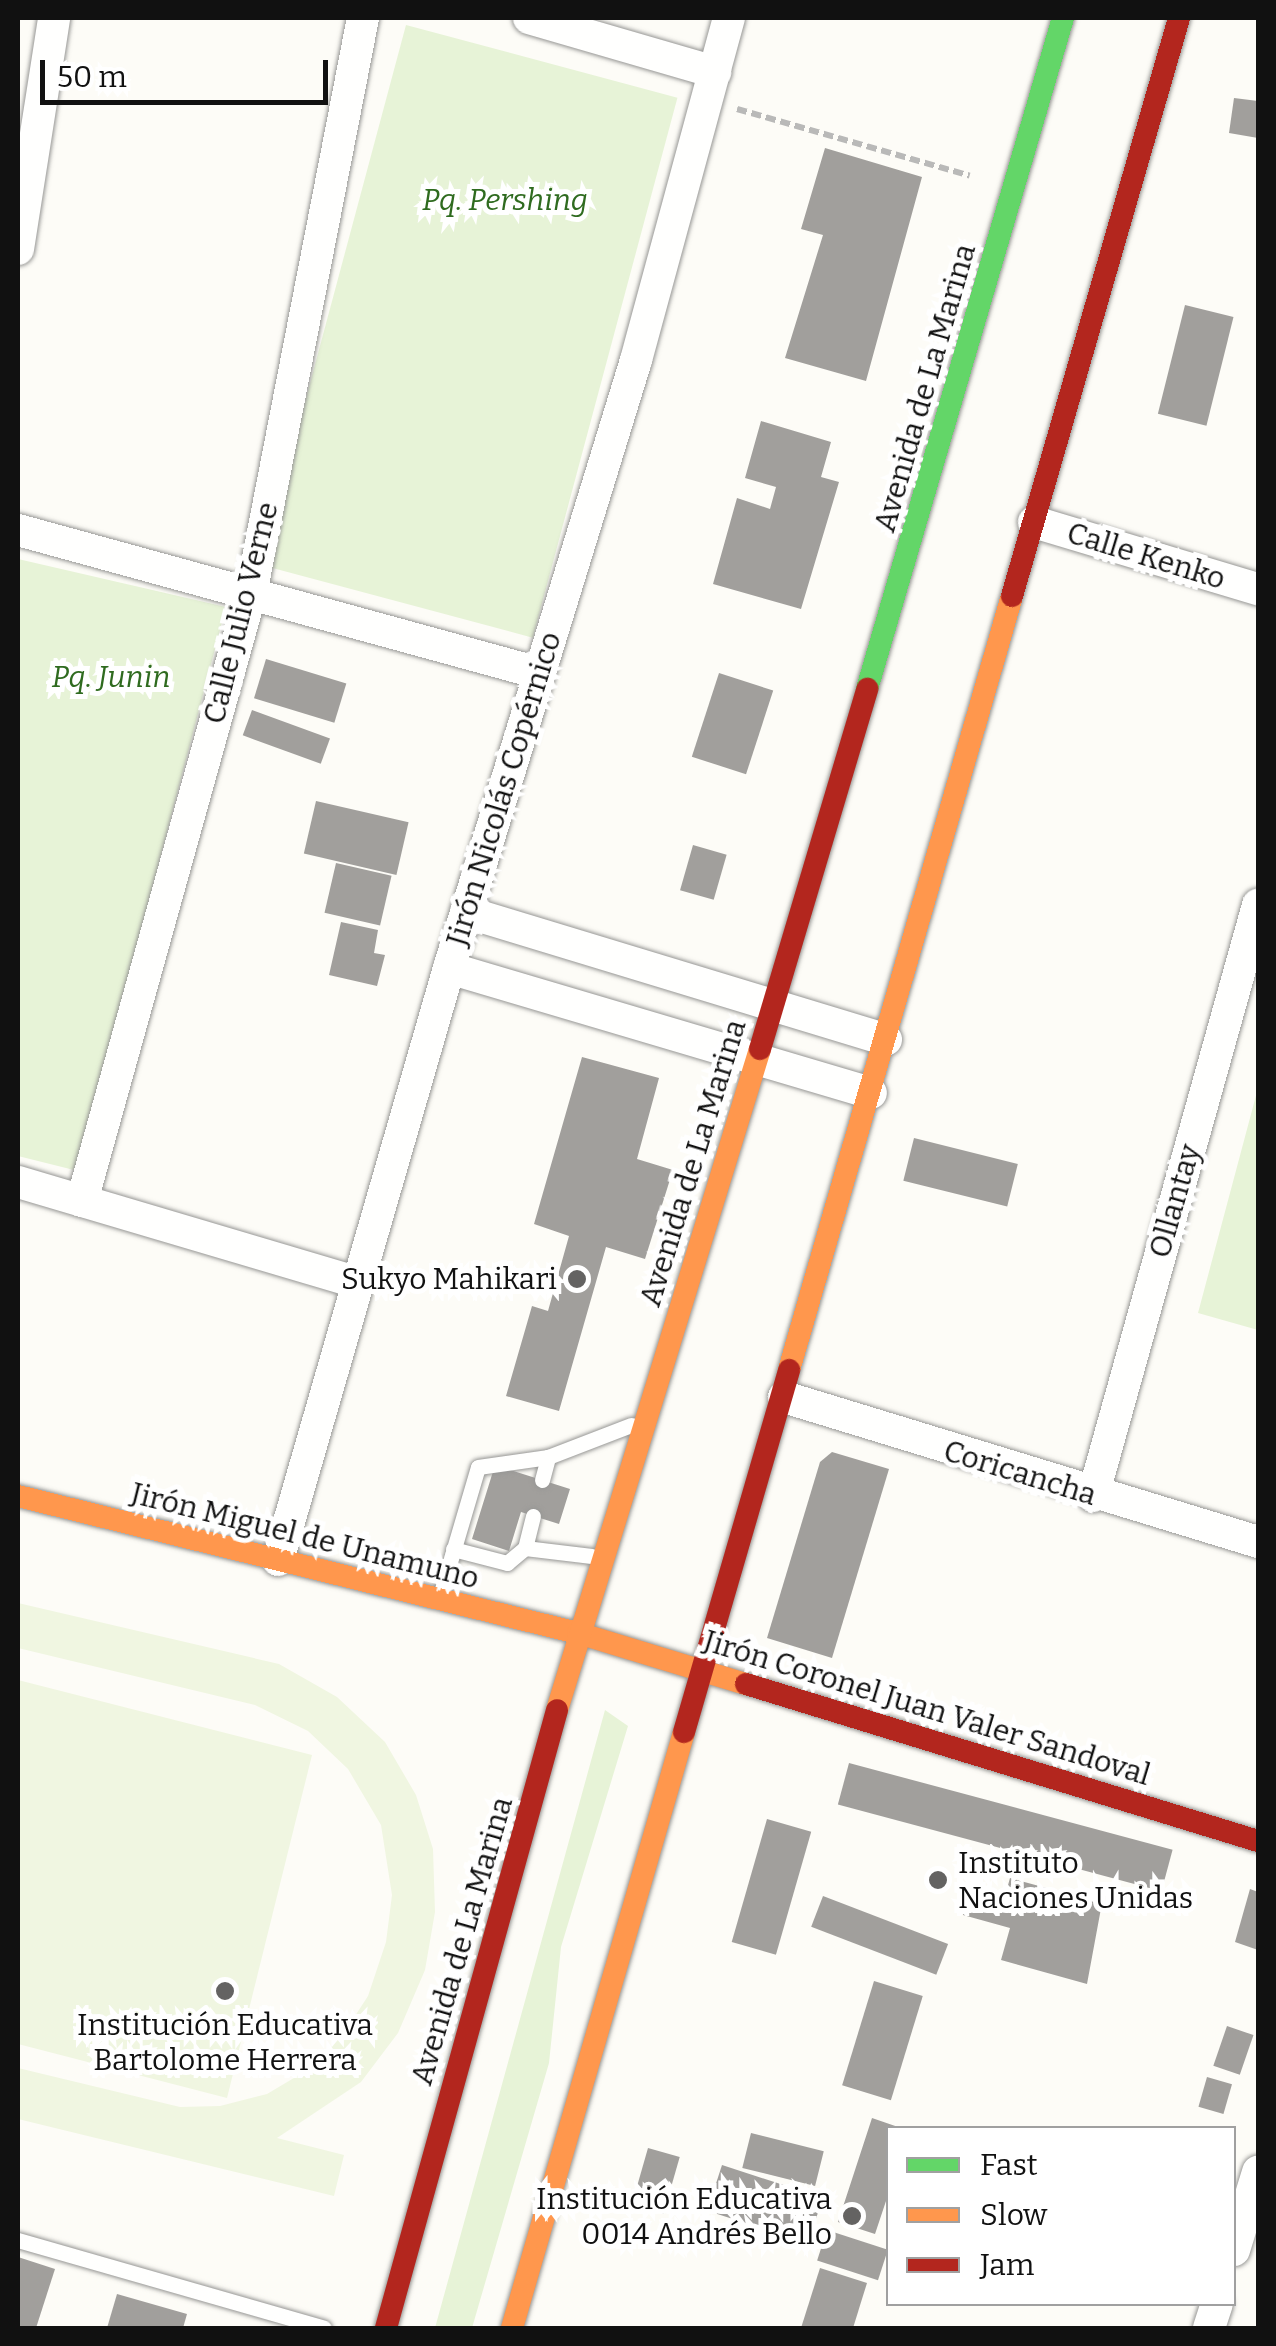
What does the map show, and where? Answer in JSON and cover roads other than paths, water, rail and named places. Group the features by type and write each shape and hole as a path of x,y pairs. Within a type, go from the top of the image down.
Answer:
{"main road":[{"name":"Avenida de La Marina","path":"386,2328 578,1633 772,1008 1063,18"},
{"path":"512,2328 706,1671 1178,18"},
{"name":"Jirón Miguel de Unamuno","path":"18,1496 578,1633"},
{"name":"Jirón Coronel Juan Valer Sandoval","path":"578,1633 1258,1841"}],"street":[{"path":"18,249 54,18"},
{"name":"Calle Julio Verne","path":"82,1201 252,589 363,18"},
{"path":"528,18 711,86"},
{"name":"Jirón Nicolás Copérnico","path":"278,1560 448,968 636,360 728,18"},
{"name":"Calle Kenko","path":"1034,522 1258,589"},
{"path":"18,530 252,589 540,673"},
{"name":"Ollantay","path":"1093,1496 1258,906"},
{"path":"466,912 886,1040"},
{"path":"448,968 871,1093"},
{"path":"18,1182 356,1282"},
{"name":"Coricancha","path":"784,1397 1093,1496 1258,1542"},
{"path":"1236,2244 1258,2172"}],"lane":[{"path":"438,1599 478,1466 548,1457 644,1420"},
{"path":"542,1480 548,1457"},
{"path":"454,1548 507,1563 525,1548 533,1516"},
{"path":"525,1548 602,1557"},
{"path":"18,2240 324,2328"}],"place":[{"name":"Sukyo Mahikari","path":"577,1279"},
{"name":"Instituto Naciones Unidas","path":"938,1880"},
{"name":"Institución Educativa Bartolome Herrera","path":"225,1991"},
{"name":"Institución Educativa 0014 Andrés Bello","path":"852,2216"}],"park label":[{"name":"Pq. Pershing","path":"505,200"},
{"name":"Pq. Junin","path":"111,677"}]}
